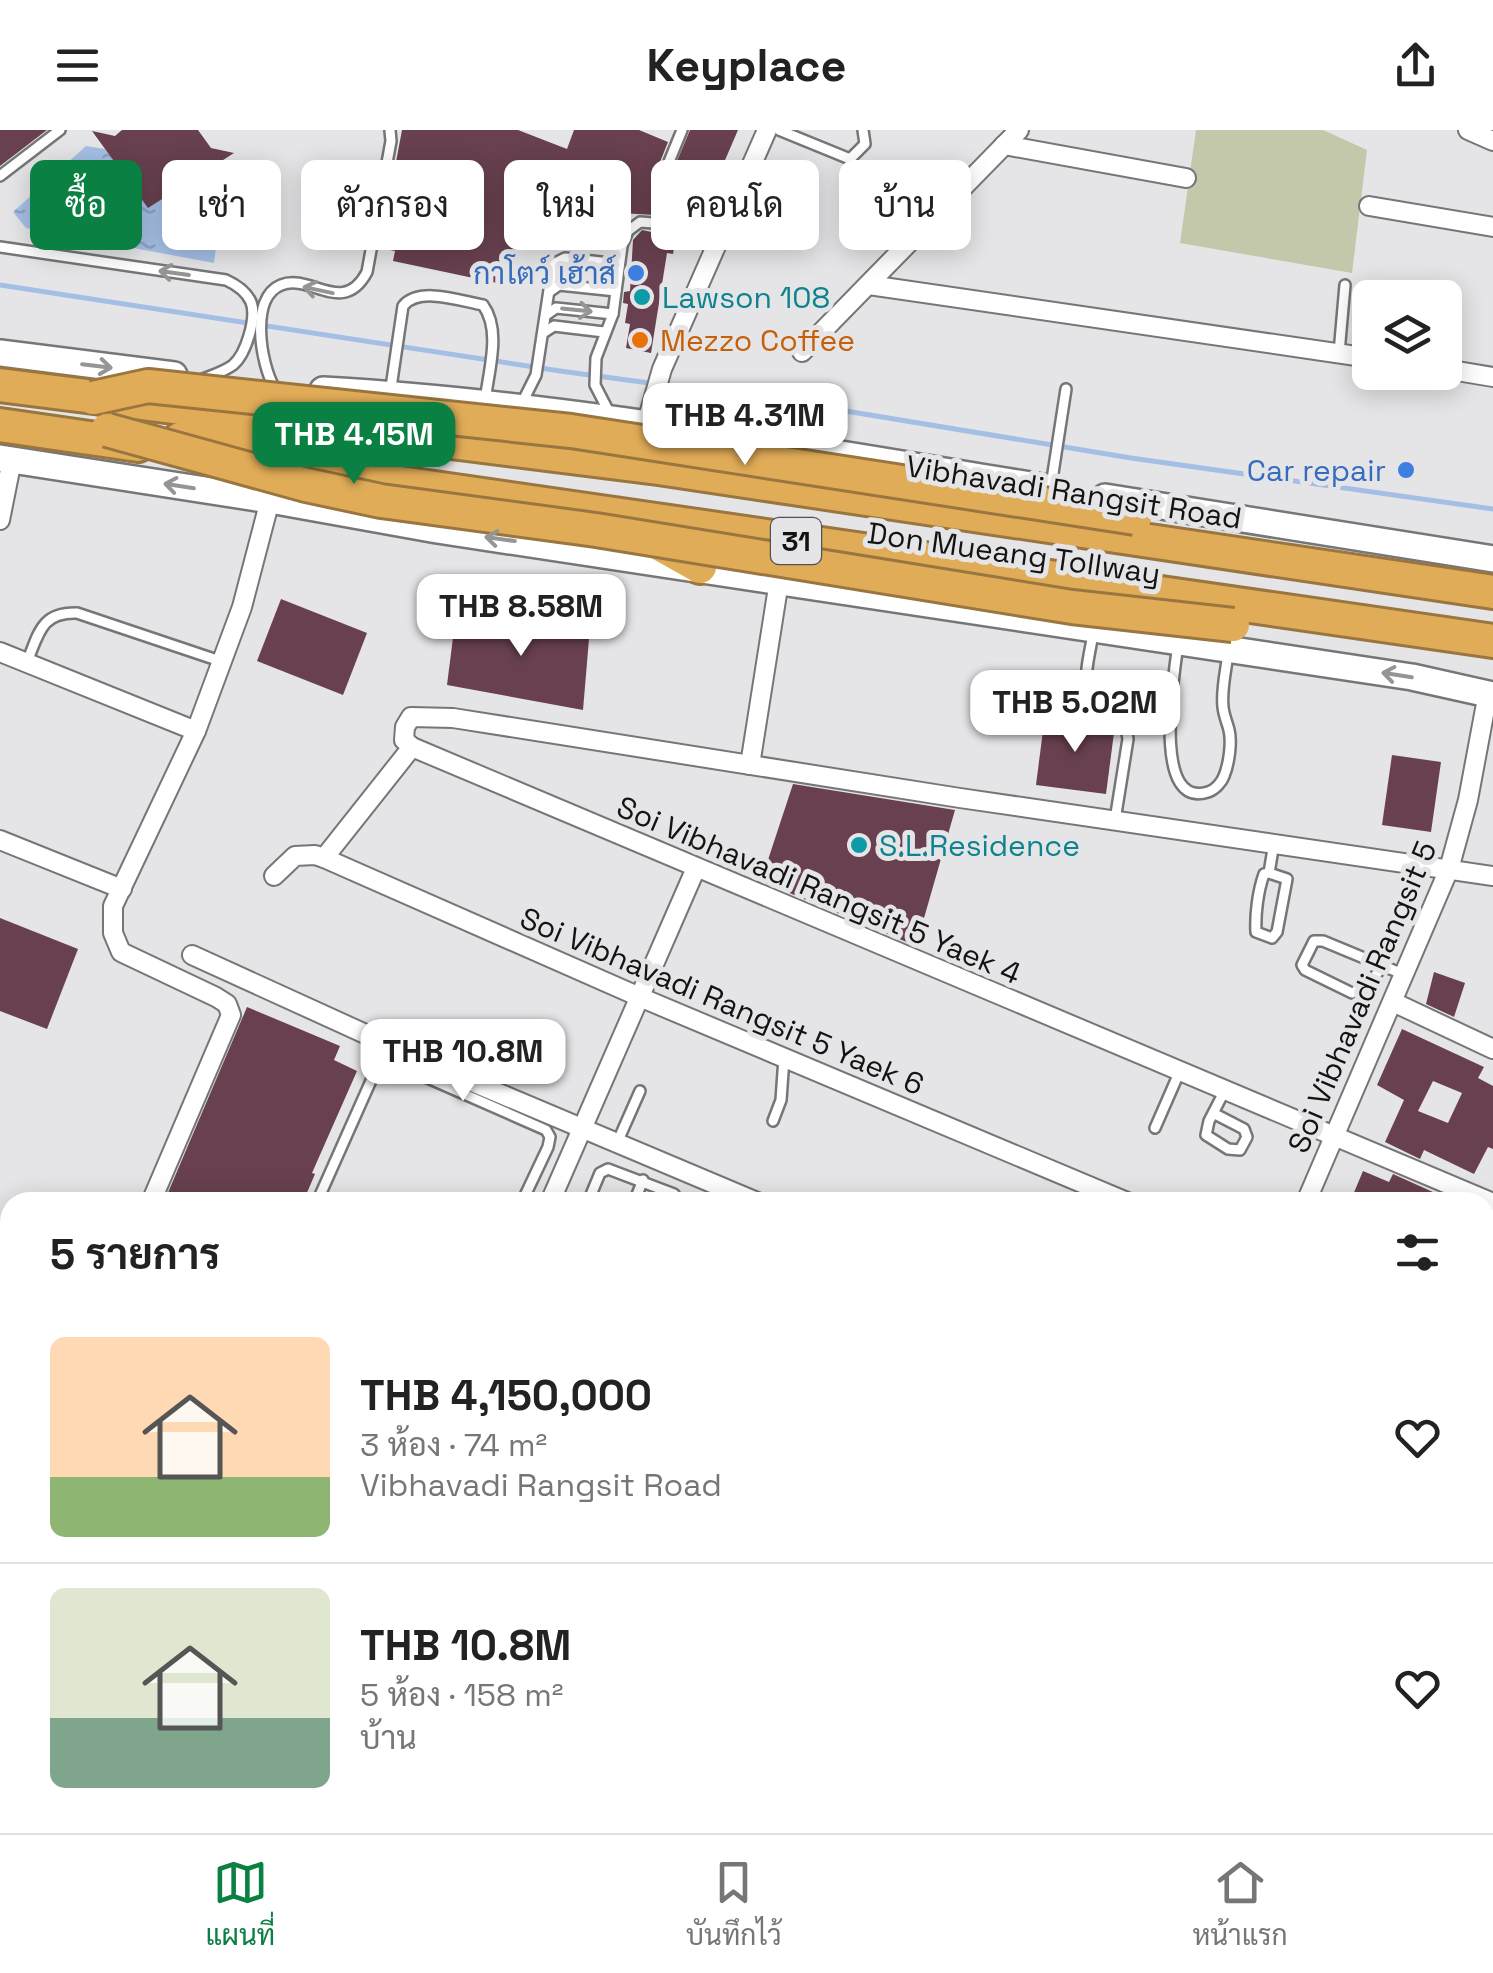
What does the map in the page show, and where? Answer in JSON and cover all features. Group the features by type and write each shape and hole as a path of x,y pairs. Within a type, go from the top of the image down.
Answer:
{"highway":[{"name":"Don Mueang Tollway","path":"0,384 658,468 1493,590"},
{"name":"Vibhavadi Rangsit Road","path":"0,384 694,466 1493,590"},
{"path":"92,398 148,386 572,431 1493,574"},
{"name":"Don Mueang Tollway","path":"0,412 106,430 640,498 1493,623"},
{"name":"31","path":"0,424 1493,641"},
{"path":"106,430 306,485 381,500 596,530 1072,607 1491,684"},
{"path":"694,466 811,450"},
{"path":"600,512 700,568"}],"main road":[{"name":"Vibhavadi Rangsit Road","path":"0,353 274,387 390,394 646,425 1493,559"},
{"name":"31","path":"7,464 270,500 437,530 1178,643 1230,638"}],"street":[{"path":"754,160 767,130"},
{"path":"802,352 1018,130"},
{"path":"1468,130 1493,141"},
{"path":"1004,145 1186,178"},
{"path":"1369,206 1493,227"},
{"path":"646,425 658,382 714,250"},
{"path":"868,285 1352,355"},
{"path":"1462,371 1493,376"},
{"path":"0,520 7,464"},
{"path":"155,1192 231,1015 227,1004 216,996 121,952 113,933 113,906 196,731 242,606 270,500"},
{"path":"750,765 779,581"},
{"path":"0,652 196,731"},
{"name":"Soi Vibhavadi Rangsit 5","path":"1310,1192 1449,869 1468,800 1491,684"},
{"path":"324,858 412,747 404,740 405,727 411,717 422,715 1493,876"},
{"name":"Soi Vibhavadi Rangsit 5 Yaek 4","path":"412,747 1466,1192"},
{"path":"0,840 122,889"},
{"name":"Soi Vibhavadi Rangsit 5 Yaek 6","path":"274,876 295,856 324,858 642,998 1103,1192"},
{"path":"554,1192 696,868"},
{"path":"192,955 385,1051 733,1192"},
{"path":"1393,1002 1493,1049"}],"lane":[{"path":"0,176 60,130"},
{"path":"203,379 232,367 255,330 258,313 278,286 288,283 338,294 361,282 391,141 390,130"},
{"path":"670,160 682,130"},
{"path":"779,130 850,159 865,144 863,130"},
{"path":"613,421 595,385 596,358 613,314 626,234 638,222 651,223"},
{"path":"0,247 226,280 242,289 258,313"},
{"path":"519,409 536,376 551,268 560,258 619,264"},
{"path":"548,294 560,285 616,291"},
{"path":"1339,353 1345,285"},
{"path":"390,394 403,306 408,299 420,295 483,305 489,314 494,327 485,405"},
{"path":"545,317 556,308 613,314"},
{"path":"542,336 554,326 604,332"},
{"path":"255,330 274,387"},
{"path":"1050,489 1066,388"},
{"path":"26,664 42,624 59,613 77,613 222,662"},
{"path":"1094,631 1087,688 1091,696 1123,718 1128,738 1115,820"},
{"path":"1178,643 1170,758 1187,788 1196,793 1208,792 1224,776 1230,732 1222,701 1230,638"},
{"path":"1270,873 1274,844"},
{"path":"1270,873 1284,876 1287,884 1278,932 1272,938 1256,932 1255,924 1262,878 1270,873"},
{"path":"1382,966 1370,984 1352,993 1321,980 1302,964 1309,945 1323,942 1382,966 1405,976"},
{"path":"321,1192 385,1051 546,1130 548,1146 527,1192"},
{"path":"773,1121 782,1100 784,1058"},
{"path":"1155,1128 1179,1073"},
{"path":"618,1143 640,1092"},
{"path":"1213,1113 1244,1128 1246,1137 1240,1150 1228,1149 1206,1135 1213,1113 1224,1092"},
{"path":"592,1192 600,1173 608,1169 670,1192"},
{"path":"639,1192 644,1180"}],"green space":[{"path":"1196,130 1323,130 1367,150 1352,273 1180,243"}],"water":[{"path":"86,146 105,149 113,160 71,160"},
{"path":"30,197 30,229 26,228 13,212"},
{"path":"162,198 162,250 216,250 214,263 142,250 142,199 148,207"}],"building":[{"path":"0,130 47,130 0,166"},
{"path":"122,130 198,130 211,148 234,153 223,160 162,160 162,199 148,208 142,200 142,160 113,160 92,131 115,136"},
{"path":"402,130 518,130 567,149 574,130 639,130 668,142 661,160 651,160 651,215 631,214 631,160 504,160 504,250 515,250 509,276 499,274 497,283 393,261 395,251 390,250 484,250 484,160 396,160"},
{"path":"690,130 738,130 725,160 677,160"},
{"path":"642,230 651,232 651,250 674,250 673,254 667,253 651,353 626,348 630,324 625,323 628,304 623,303 624,292 630,291 633,240"},
{"path":"281,599 367,633 343,695 257,661"},
{"path":"456,614 590,627 583,710 447,685"},
{"path":"1045,715 1115,725 1106,794 1036,785"},
{"path":"1392,755 1441,762 1431,832 1382,825"},
{"name":"S.L.Residence","path":"793,784 955,810 916,946 761,881"},
{"path":"0,918 78,949 47,1029 0,1011"},
{"path":"1434,972 1465,983 1454,1017 1426,1004"},
{"path":"247,1007 340,1046 334,1060 357,1071 307,1192 168,1192"},
{"path":"1402,1029 1484,1067 1478,1078 1493,1086 1493,1149 1488,1147 1474,1174 1424,1150 1420,1159 1385,1142 1404,1100 1377,1085","holes":["1433,1081 1462,1093 1448,1123 1418,1111"]},
{"path":"1363,1171 1389,1182 1393,1174 1433,1192 1354,1192"}],"waterway":[{"path":"0,285 560,371 791,402 1131,458 1493,509"}],"place":[{"name":"กาโตว์ เฮ้าส์","path":"636,273"},
{"name":"Lawson 108","path":"642,297"},
{"name":"Mezzo Coffee","path":"640,340"},
{"name":"Car repair","path":"1406,470"},
{"name":"S.L.Residence","path":"859,845"}]}
